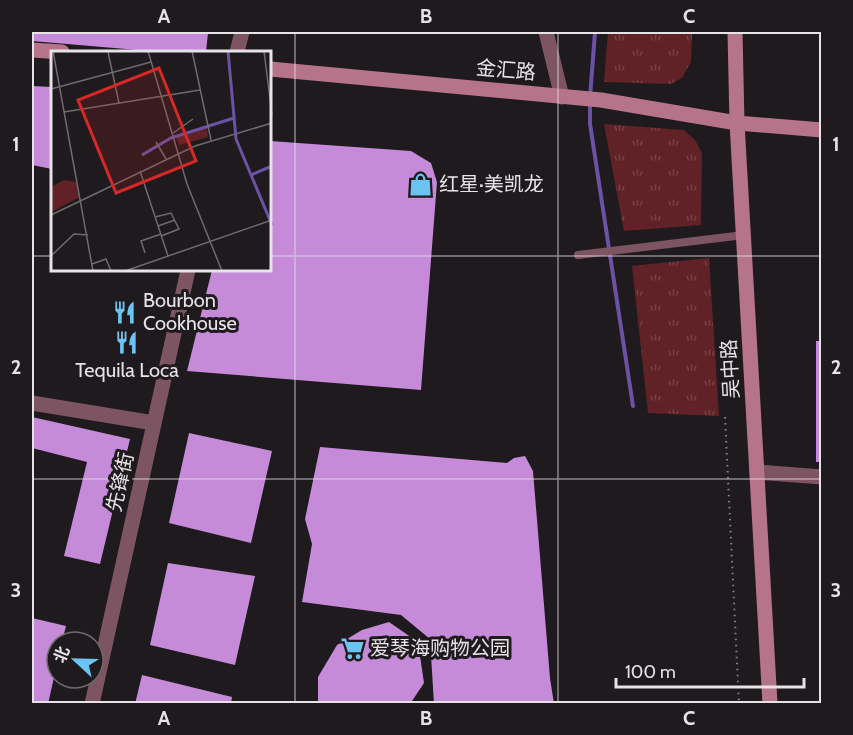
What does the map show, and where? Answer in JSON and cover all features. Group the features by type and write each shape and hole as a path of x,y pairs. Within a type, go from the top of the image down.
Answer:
{"main road":[{"name":"吴中路","path":"735,32 737,123 770,704"},
{"path":"32,50 51,51"},
{"name":"金汇路","path":"272,69 601,100 737,123 822,130"}],"street":[{"path":"237,51 242,32"},
{"path":"546,32 568,97"},
{"name":"先锋街","path":"92,704 188,272"},
{"path":"32,403 154,423"},
{"path":"757,472 822,477"}],"lane":[{"path":"582,254 744,235"}],"path":[{"path":"725,417 739,704"}],"green space":[{"path":"608,32 692,32 691,62 682,78 671,84 604,82"},
{"path":"604,124 684,130 695,140 702,153 701,225 624,231"},
{"path":"709,258 719,416 648,413 632,266"}],"building":[{"path":"32,32 208,33 206,51 149,51 32,41"},
{"path":"32,86 51,87 51,169 32,165"},
{"path":"272,141 411,151 431,163 437,182 421,390 187,371 212,272 272,272"},
{"path":"816,341 822,341 822,462 816,462"},
{"path":"32,417 130,439 100,564 64,556 87,462 32,448"},
{"path":"189,433 272,451 251,543 169,523"},
{"path":"320,447 507,463 514,458 525,456 533,471 554,704 434,704 430,639 401,615 302,602 312,544 305,519"},
{"path":"168,563 255,576 235,665 150,645"},
{"path":"32,618 66,626 65,630 45,630 45,690 51,690 48,704 32,704"},
{"path":"389,622 418,642 424,683 410,704 318,704 318,677 337,645 362,630"},
{"path":"142,675 232,697 231,704 135,704"}],"waterway":[{"path":"590,97 595,32"},
{"path":"590,104 590,124 633,406"}],"place":[{"name":"红星·美凯龙","path":"421,184"},
{"name":"Bourbon Cookhouse","path":"125,312"},
{"name":"Tequila Loca","path":"127,342"},
{"name":"爱琴海购物公园","path":"352,648"}]}
